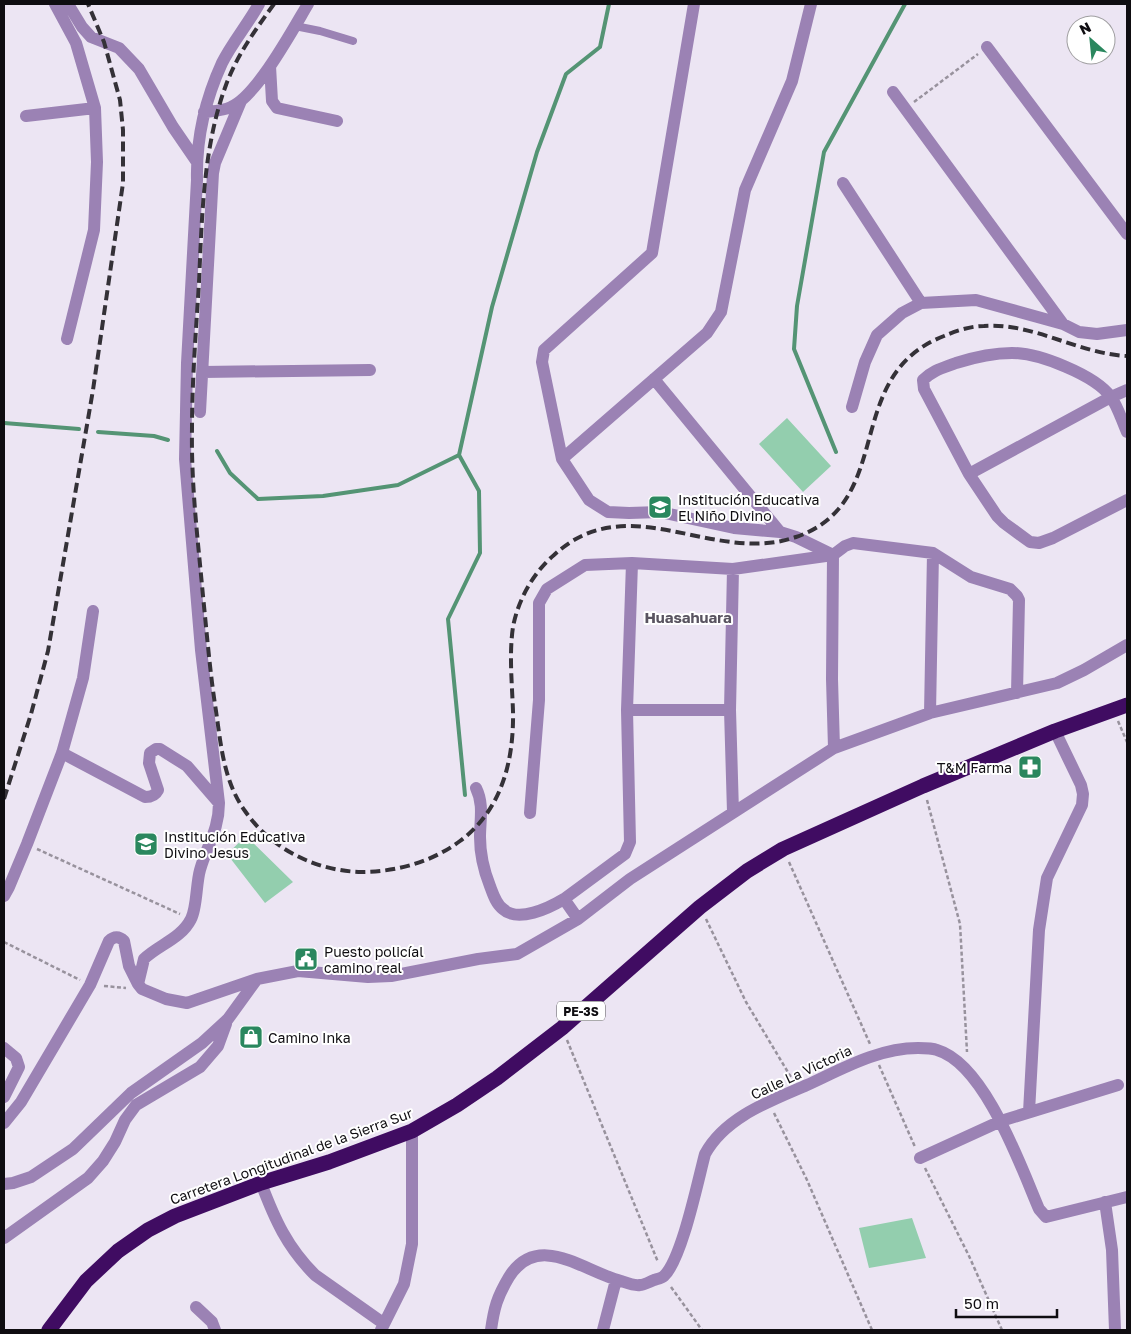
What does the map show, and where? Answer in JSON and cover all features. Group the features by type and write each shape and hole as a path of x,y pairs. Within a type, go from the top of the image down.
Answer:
{"highway":[{"name":"Carretera Longitudinal de la Sierra Sur","path":"49,1330 86,1281 118,1251 148,1230 174,1216 261,1183 329,1162 412,1131 457,1105 497,1078 562,1028 700,907 746,871 784,849 923,786 1055,731 1120,708"}],"street":[{"path":"55,4 76,43 95,108 97,162 94,230 66,339"},
{"path":"68,4 82,27 91,37 119,48 140,69 173,126 197,162"},
{"path":"140,986 144,959 176,937 191,919 200,870 217,826 219,803 202,659 185,436 197,162 204,112 223,62 259,4"},
{"path":"200,412 215,163 241,101 270,66 308,4"},
{"path":"694,4 652,253 544,350 542,362 562,459 589,500 608,512 660,512 734,528 780,532 796,537 833,555"},
{"path":"562,459 707,333 721,312 745,190 792,81 811,4"},
{"path":"987,47 1127,234"},
{"path":"270,66 272,101 277,108 337,121"},
{"path":"893,92 1063,324"},
{"path":"204,112 225,109 241,101"},
{"path":"26,116 95,108"},
{"path":"843,183 921,303"},
{"path":"852,407 865,362 878,334 902,313 921,303 976,300 1063,324 1088,334 1127,330"},
{"path":"1127,432 1110,397 1078,371 1032,355 1014,352 986,354 935,370 923,380 924,389 968,474 997,516 1030,542 1039,543 1053,538 1127,500"},
{"path":"186,389 202,377 370,370"},
{"path":"654,379 780,532"},
{"path":"968,474 1110,397 1127,390"},
{"path":"530,813 539,700 539,602 548,588 585,565 632,563 733,570 833,555 845,546 853,543 933,553 971,576 1010,589 1017,596 1019,600 1017,693"},
{"path":"930,713 933,553"},
{"path":"833,555 832,679 834,748"},
{"path":"476,788 481,804 480,838 483,864 493,893 502,908 507,912 519,915 540,911 564,899 625,854 630,842 627,710 632,563"},
{"path":"733,570 730,710 733,812"},
{"path":"4,896 27,844 62,753 83,678 93,611"},
{"path":"4,1123 22,1102 90,984 109,941 116,937 121,938 124,942 129,966 140,986 166,999 187,1003 257,979 298,971 368,977 391,976 517,954 578,919 630,879 834,748 930,713 1057,683 1127,645"},
{"path":"627,710 730,710"},
{"path":"1029,1112 1039,930 1047,878 1082,805 1083,794 1055,731"},
{"path":"62,753 145,797 150,797 156,794 158,786 149,763 150,753 160,749 187,766 219,803"},
{"path":"564,899 578,919"},
{"path":"4,1184 31,1177 73,1150 131,1093 202,1043 228,1019 257,979"},
{"path":"4,1238 88,1178 103,1161 115,1142 125,1120 136,1105 200,1067 218,1046 228,1019"},
{"path":"4,1048 16,1058 19,1067 4,1098"},
{"name":"Calle La Victoria","path":"664,1277 674,1262 680,1247 705,1154 712,1141 728,1126 769,1102 875,1055 897,1050 918,1048 937,1050 953,1059 968,1072 1001,1121 1039,1210 1046,1217 1127,1197"},
{"path":"920,1158 1001,1121 1118,1085"},
{"path":"261,1183 278,1225 308,1268 382,1327 404,1284 412,1244 412,1131"},
{"path":"1105,1202 1112,1250 1115,1330"},
{"path":"491,1330 495,1305 501,1290 516,1266 533,1256 543,1254 556,1256 616,1280 641,1285 664,1277"},
{"path":"603,1330 616,1280"},
{"path":"196,1307 212,1322 215,1330"}],"lane":[{"path":"295,26 353,41"}],"path":[{"path":"905,109 987,47"},
{"path":"1120,708 1127,742"},
{"path":"923,786 960,924 968,1072"},
{"path":"27,844 191,919"},
{"path":"784,849 920,1158 969,1256 1002,1330"},
{"path":"700,907 746,1002 798,1089"},
{"path":"4,942 90,984 140,986"},
{"path":"562,1028 664,1277 702,1330"},
{"path":"769,1102 807,1180 872,1330"}],"green space":[{"path":"787,418 831,466 803,492 759,444"},
{"path":"246,836 293,882 265,903 227,854"},
{"path":"912,1218 926,1258 869,1268 859,1228"}],"waterway":[{"path":"465,795 448,619 480,553 479,491 459,455 492,307 537,152 566,74 600,47 609,4"},
{"path":"836,452 794,349 797,306 824,152 905,4"},
{"path":"4,423 79,429"},
{"path":"98,432 154,436 168,440"},
{"path":"217,451 230,473 258,499 323,496 398,485 459,455"}],"railway":[{"path":"4,799 31,714 48,651 93,390 123,183 123,130 120,100 104,42 88,4"},
{"path":"274,4 247,43 230,74 218,109 208,157 203,207 193,374 193,471 210,668 224,763 238,800 256,824 281,847 311,862 344,871 374,872 400,868 438,855 460,841 474,829 495,799 503,783 508,765 513,729 511,648 515,617 527,588 539,570 554,555 583,536 612,527 642,527 734,542 765,543 796,537 827,520 848,496 860,469 878,408 891,379 912,355 944,336 958,331 974,327 1002,326 1038,333 1091,350 1127,356"}],"place":[{"name":"Institución Educativa El Niño Divino","path":"660,507"},
{"name":"T&M Farma","path":"1030,767"},
{"name":"Institución Educativa Divino Jesus","path":"146,844"},
{"name":"Puesto policíal camino real","path":"306,959"},
{"name":"Camino Inka","path":"251,1037"}],"district":[{"name":"Huasahuara","path":"688,617"}]}
